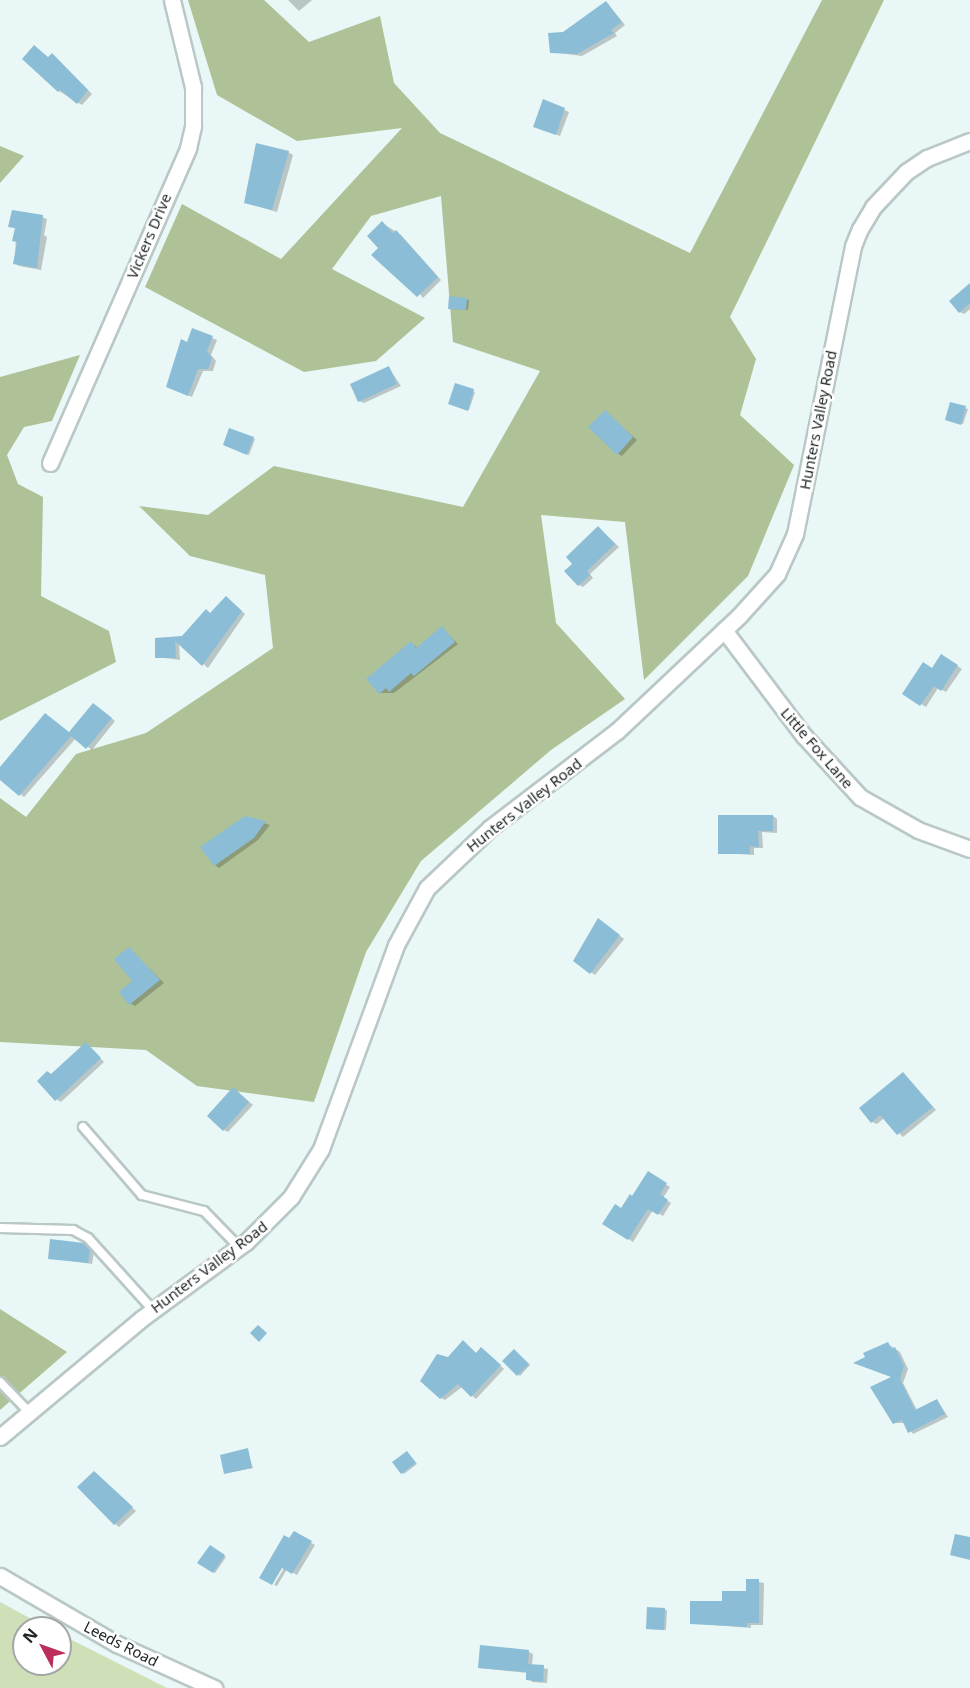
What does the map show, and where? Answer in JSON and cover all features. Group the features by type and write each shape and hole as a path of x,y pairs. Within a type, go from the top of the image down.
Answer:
{"street":[{"name":"Vickers Drive","path":"50,463 188,148 193,126 193,87 172,0"},
{"name":"Hunters Valley Road","path":"0,1437 28,1411 153,1310 239,1247 291,1197 321,1149 396,945 427,888 490,828 617,730 724,630 777,574 795,534 832,346 860,229 878,201 906,172 927,158 970,141"},
{"name":"Little Fox Lane","path":"724,630 804,736 860,797 918,830 970,849"},
{"name":"Leeds Road","path":"0,1576 117,1644 214,1688"}],"lane":[{"path":"83,1127 142,1195 204,1211 239,1247"},
{"path":"0,1228 73,1230 88,1239 153,1310"},
{"path":"0,1382 28,1411"}],"green space":[{"path":"188,0 264,0 309,42 380,16 394,83 440,133 690,253 822,0 884,0 730,317 756,359 740,415 794,465 748,576 644,680 625,522 541,515 556,623 625,699 551,750 421,861 366,952 314,1102 197,1086 146,1050 0,1042 0,798 26,817 76,754 146,733 273,648 265,575 190,556 139,506 208,515 274,466 463,507 540,371 453,342 441,196 371,216 332,269 425,318 376,361 304,372 145,287 182,204 281,259 402,128 297,141 217,95"},
{"path":"0,146 24,156 0,183"},
{"path":"80,355 52,421 24,427 7,455 18,484 43,497 41,596 109,631 116,662 0,721 0,377"},
{"path":"0,1309 67,1352 0,1410"},
{"path":"0,1602 26,1616 12,1616 12,1676 72,1676 72,1640 167,1688 0,1688"}],"building":[{"path":"606,1 622,22 611,30 614,33 577,54 550,53 548,33 563,32"},
{"path":"34,45 48,57 52,53 88,90 77,104 60,90 58,92 22,59"},
{"path":"543,99 565,108 556,135 533,127"},
{"path":"256,143 289,151 272,210 244,203"},
{"path":"12,210 43,215 37,268 13,264 17,242 12,241 15,228 8,227"},
{"path":"382,221 393,233 396,230 438,277 417,297 371,255 378,248 367,236"},
{"path":"970,283 970,303 959,313 949,301"},
{"path":"449,296 467,298 466,310 448,309"},
{"path":"192,328 213,336 207,351 212,358 208,369 198,369 188,396 166,387 181,339 187,342"},
{"path":"389,366 397,384 358,402 350,384"},
{"path":"455,383 474,389 468,411 448,404"},
{"path":"950,402 966,406 961,425 945,420"},
{"path":"605,410 633,437 617,455 588,427"},
{"path":"229,428 254,437 247,455 223,445"},
{"path":"598,526 615,544 587,571 590,575 578,586 564,571 572,564 566,557"},
{"path":"226,596 242,611 202,666 175,641 176,658 155,658 155,638 182,636 206,609 210,613"},
{"path":"442,626 455,642 414,676 411,673 389,692 386,688 379,694 366,679 411,641 416,648"},
{"path":"941,654 958,665 941,691 934,686 920,706 902,694 923,662 932,668"},
{"path":"93,703 112,718 86,749 71,736 19,796 0,780 0,767 45,713 69,732"},
{"path":"718,815 773,815 773,831 758,831 759,847 750,846 750,854 718,854"},
{"path":"245,816 266,821 254,838 214,866 200,847"},
{"path":"598,918 620,935 590,974 573,961"},
{"path":"129,947 160,980 129,1005 119,992 132,981 114,959"},
{"path":"86,1042 101,1058 55,1101 37,1081 47,1071 51,1074"},
{"path":"903,1072 933,1107 897,1135 880,1115 871,1123 859,1108"},
{"path":"233,1087 249,1102 223,1131 207,1116"},
{"path":"648,1171 667,1183 660,1194 668,1200 658,1215 648,1209 628,1240 602,1224 615,1204 621,1208 630,1194 632,1196"},
{"path":"50,1239 84,1243 90,1249 88,1263 48,1259"},
{"path":"258,1325 267,1333 259,1342 250,1333"},
{"path":"463,1340 476,1353 481,1347 501,1365 471,1397 458,1384 440,1399 420,1381 437,1354 448,1357"},
{"path":"888,1342 892,1349 895,1347 904,1366 900,1379 915,1410 937,1399 945,1414 908,1433 902,1420 893,1424 870,1387 891,1377 853,1363 865,1357 863,1353"},
{"path":"514,1349 529,1364 517,1376 502,1361"},
{"path":"248,1448 252,1468 224,1474 220,1455"},
{"path":"407,1451 416,1463 401,1474 392,1462"},
{"path":"94,1471 133,1507 114,1525 77,1487"},
{"path":"294,1531 312,1541 292,1574 282,1568 272,1585 259,1578 284,1535 289,1538"},
{"path":"955,1534 970,1537 970,1560 950,1555"},
{"path":"210,1545 225,1555 213,1573 197,1563"},
{"path":"746,1579 759,1579 759,1623 747,1623 747,1627 690,1624 690,1601 722,1601 722,1591 746,1591"},
{"path":"647,1607 665,1608 664,1630 646,1629"},
{"path":"480,1645 529,1650 528,1664 544,1665 543,1682 526,1680 526,1672 478,1668"}]}
